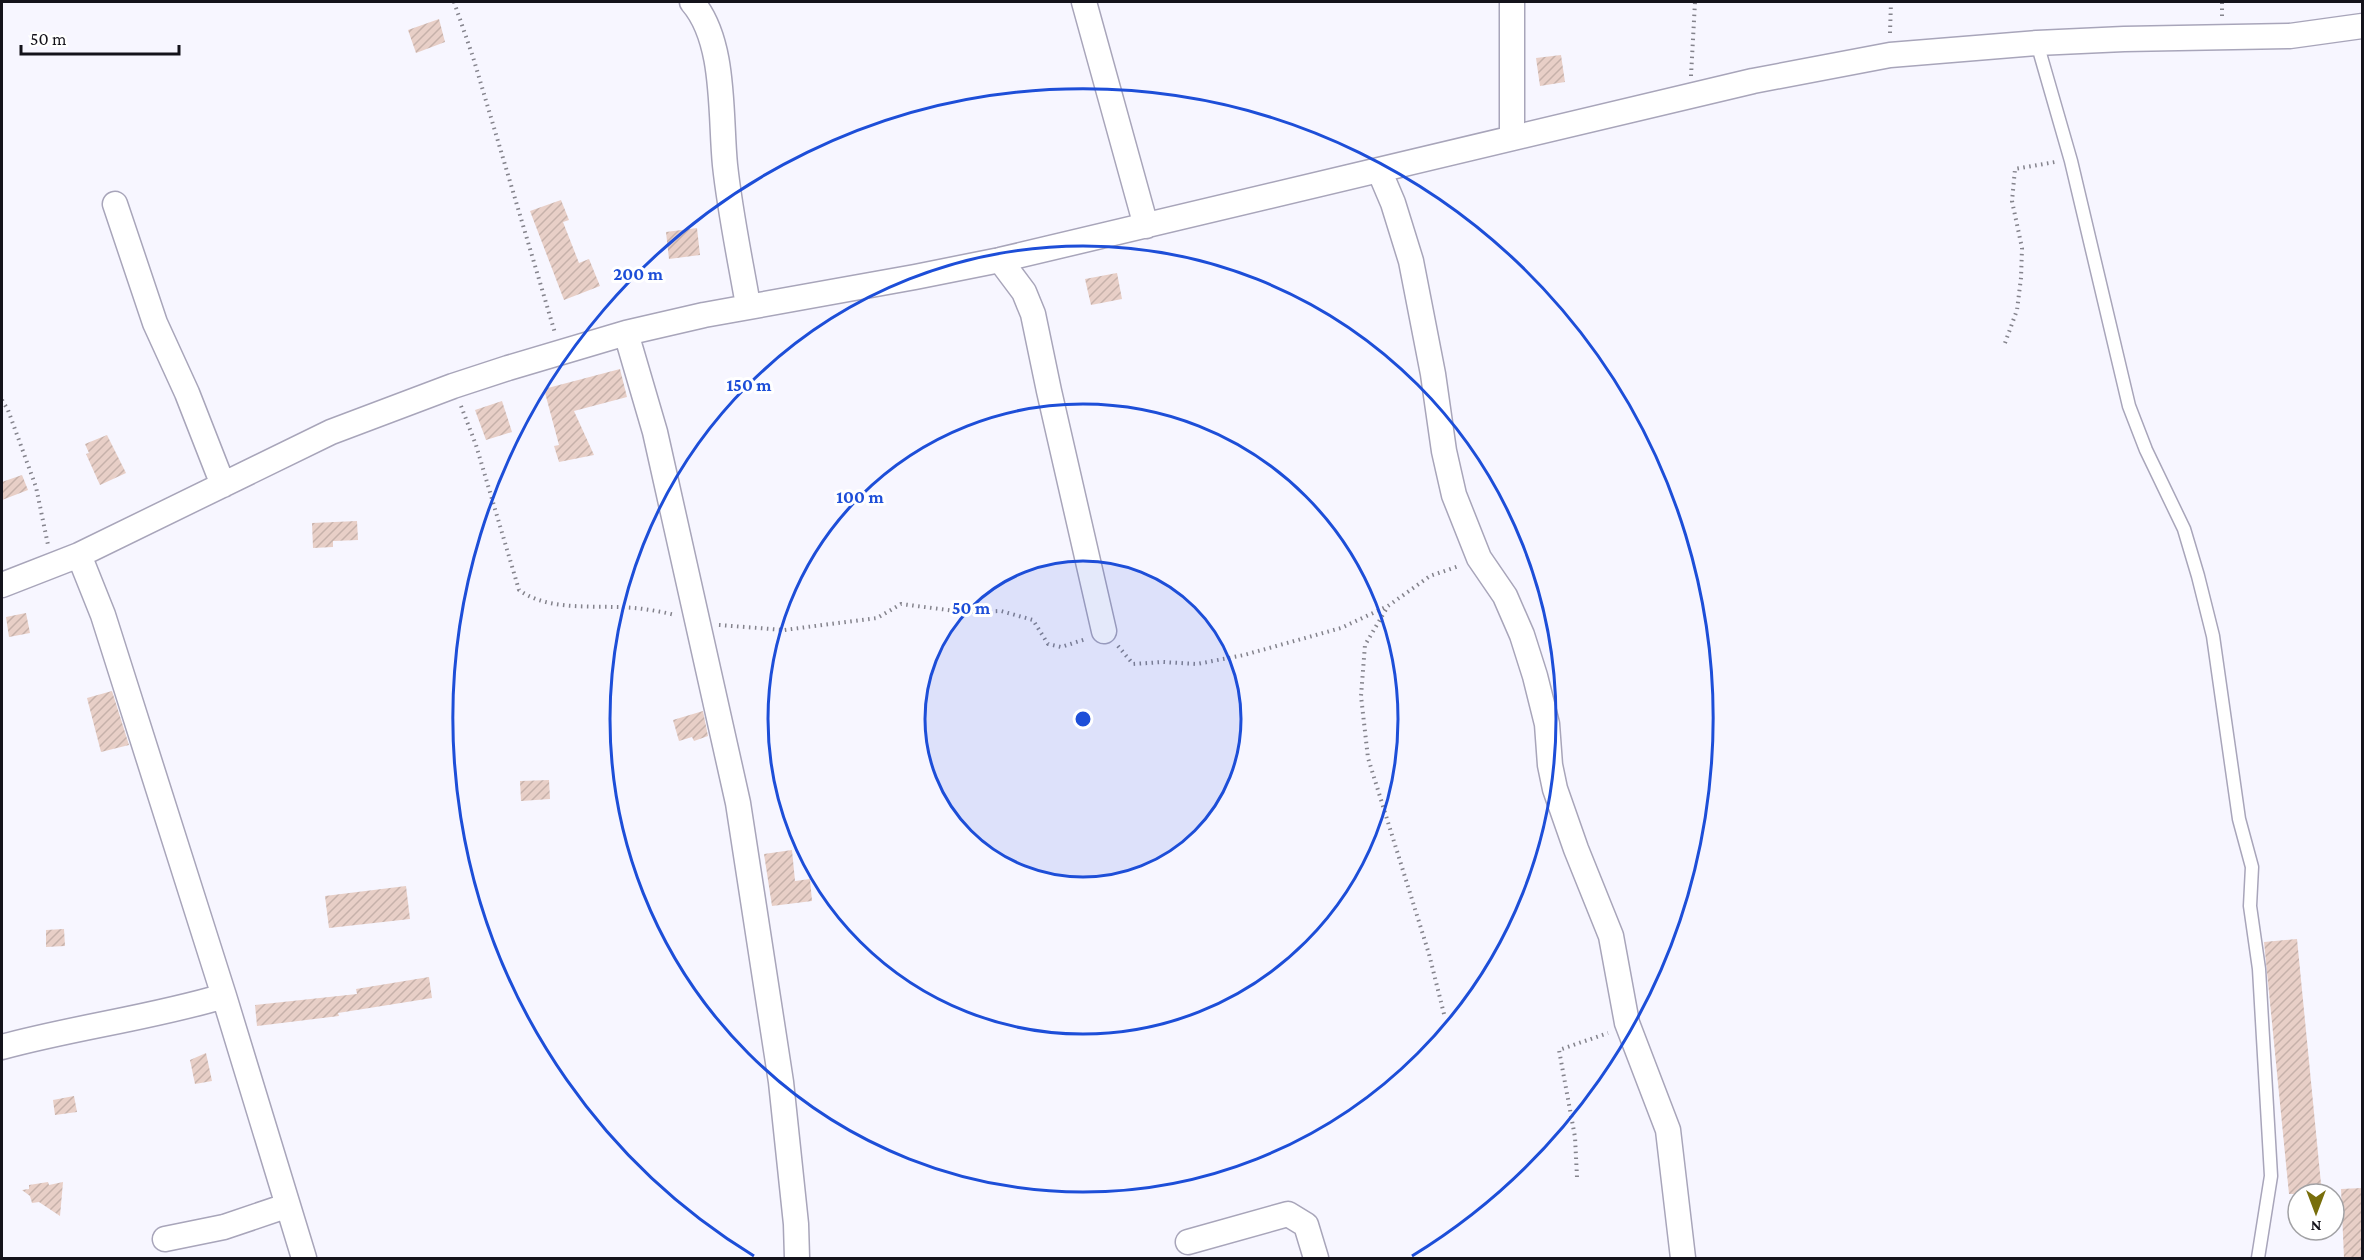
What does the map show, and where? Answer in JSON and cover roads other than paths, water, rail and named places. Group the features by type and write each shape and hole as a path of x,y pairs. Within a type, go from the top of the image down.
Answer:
{"street":[{"path":"692,2 701,12 711,34 718,72 725,165 748,305"},
{"path":"1084,2 1146,226"},
{"path":"1512,2 1512,138"},
{"path":"3,584 79,555 331,432 453,386 561,351 626,333 748,305 1000,260 1753,81 1890,55 2037,43 2290,36 2362,26"},
{"path":"1379,170 1393,204 1411,261 1433,374 1444,451 1454,495 1479,558 1505,596 1522,635 1547,724 1550,765 1555,789 1611,936 1627,1023 1668,1130 1683,1258"},
{"path":"115,204 155,323 187,393 223,485"},
{"path":"1000,260 1029,300 1033,314 1104,631"},
{"path":"626,333 655,432 738,802 781,1082 797,1258"},
{"path":"79,555 103,615 224,996 286,1206 304,1258"},
{"path":"2,1047 80,1028 136,1019 224,996"},
{"path":"165,1239 224,1227 286,1206"},
{"path":"1188,1242 1288,1215 1306,1225 1316,1258"}],"lane":[{"path":"2037,43 2071,161 2129,406 2146,450 2184,529 2212,636 2239,819 2252,867 2250,906 2259,969 2271,1176 2258,1258"}]}
